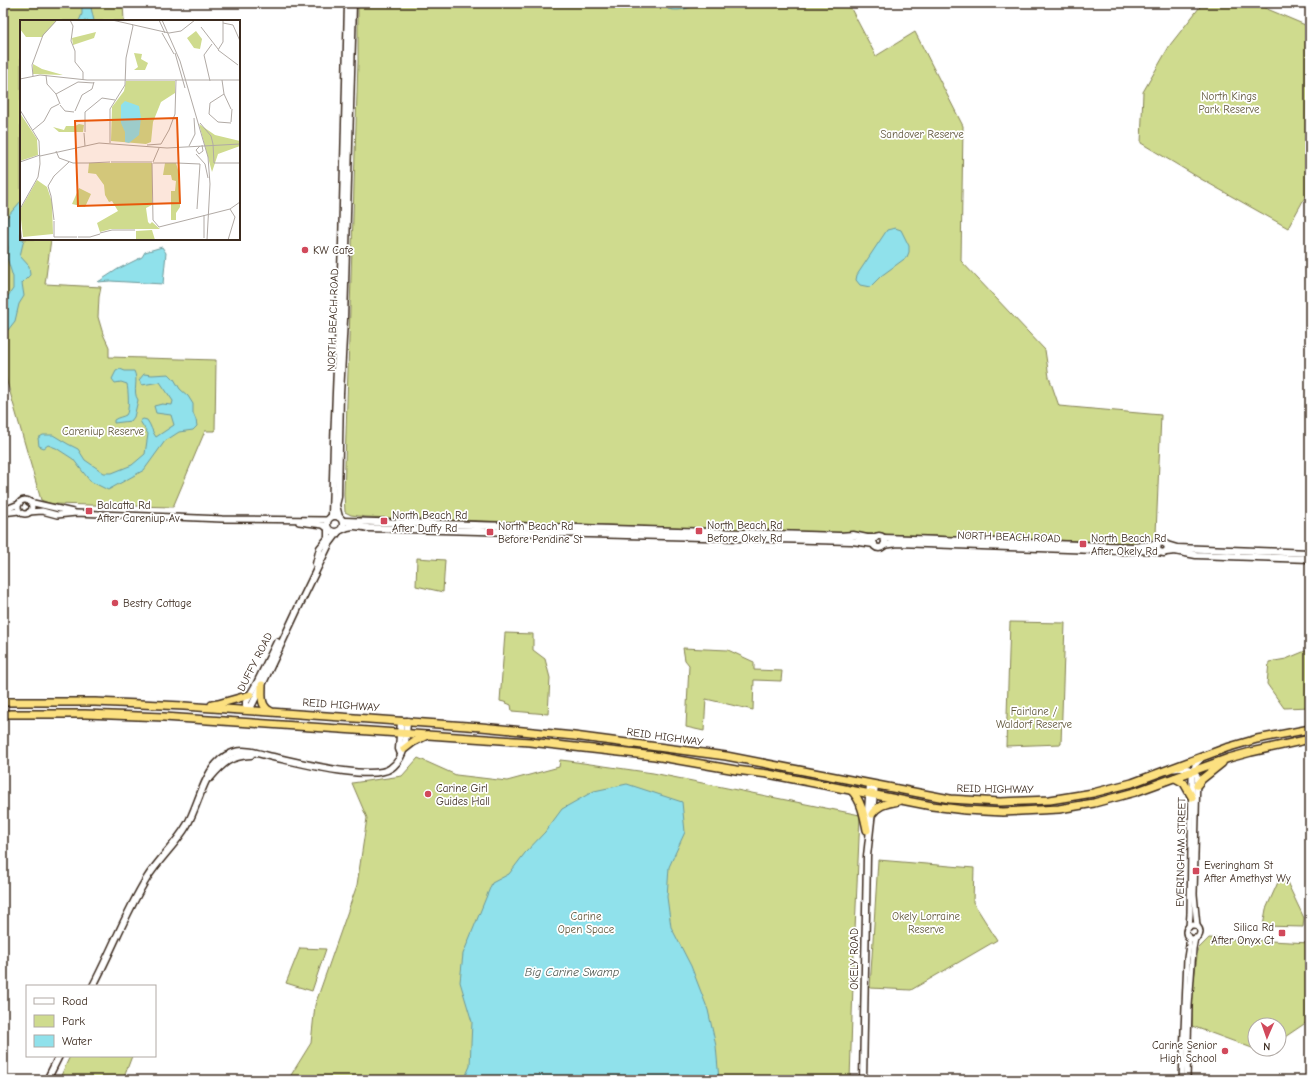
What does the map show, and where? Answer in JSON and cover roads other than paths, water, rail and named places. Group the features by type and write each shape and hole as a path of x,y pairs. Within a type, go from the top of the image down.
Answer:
{"highway":[{"path":"262,685 262,698 264,706 270,711"},
{"path":"184,706 218,704 250,695"},
{"name":"REID HIGHWAY","path":"3,702 95,702 184,706 404,721 544,733 648,745 752,761 872,785 966,800 1000,802 1056,799 1093,793 1132,783 1226,748 1257,739 1310,729"},
{"path":"227,721 238,717 246,710"},
{"path":"246,710 247,717 258,723"},
{"name":"REID HIGHWAY","path":"3,714 85,714 227,721 530,742 655,756 768,774 902,800 965,810 1003,812 1032,812 1094,803 1136,792 1194,773 1229,758 1269,747 1310,739"},
{"path":"403,752 413,742 429,734"},
{"path":"1197,785 1202,778 1229,758"},
{"path":"1175,778 1186,785 1192,797"},
{"path":"851,791 860,803 867,830"},
{"path":"872,814 880,806 902,800"}],"main road":[{"name":"NORTH BEACH ROAD","path":"335,518 348,3"},
{"name":"NORTH BEACH ROAD","path":"335,518 338,497 353,3"},
{"path":"335,518 328,529 332,532 340,531 348,526 355,525 368,528 852,541 874,541 880,536 884,538 885,542 884,545 878,548 874,541 853,535 832,536 335,518"},
{"path":"335,518 343,526 340,531"},
{"name":"DUFFY ROAD","path":"246,710 246,702 311,575 318,559 320,548 327,540 328,529"},
{"name":"DUFFY ROAD","path":"246,710 252,705 262,685 298,606 329,544 340,531"},
{"name":"NORTH BEACH ROAD","path":"884,538 1147,546 1158,548"},
{"path":"1310,553 1177,548 1163,542 1160,542 1158,548 1161,553 1175,551 1196,555 1310,559"},
{"name":"NORTH BEACH ROAD","path":"884,545 898,543 1124,552 1158,548"},
{"path":"1166,552 1168,545"},
{"path":"93,985 148,877 187,825 210,772 225,756 240,751 370,774 380,773 391,768 398,761 403,752 404,721"},
{"name":"OKELY ROAD","path":"863,1080 864,937 868,839 872,814 872,785"},
{"name":"OKELY ROAD","path":"868,839 867,830 872,795"},
{"path":"47,1080 58,1057"}],"street":[{"path":"3,508 8,508 23,501 35,502 49,507 76,513"},
{"path":"29,502 31,506 29,512"},
{"path":"19,504 20,511"},
{"path":"3,513 20,511 24,514 38,510 57,515 76,513 296,521 335,518"},
{"path":"296,521 301,523 323,525 328,529"},
{"path":"1168,770 1185,768 1194,773 1196,765 1204,757"},
{"name":"EVERINGHAM STREET","path":"1187,1080 1189,1006 1193,949 1195,938 1200,934 1200,930 1197,926 1194,894 1197,785 1194,773"},
{"name":"EVERINGHAM STREET","path":"1182,1080 1187,958 1189,946 1189,937 1187,933 1190,914 1192,797 1194,773"},
{"path":"1189,927 1193,925 1197,926"},
{"path":"1189,937 1195,938"}],"water":[{"path":"82,3 90,3 94,20 79,20 82,14"},
{"path":"664,3 700,3 677,10 668,9"},
{"path":"20,202 20,240 24,240 20,256 29,266 30,275 22,283 24,296 19,304 15,321 8,330 3,328 3,303 13,289 13,277 7,258 8,248 5,230 7,217"},
{"path":"895,228 901,230 909,246 907,257 881,276 870,287 860,285 856,280 857,275 887,230"},
{"path":"162,247 166,253 163,284 110,281 98,282 118,269 142,257 145,252"},
{"path":"120,369 125,371 134,371 136,378 136,397 138,400 134,417 131,421 114,423 114,420 117,418 126,415 128,409 127,384 121,382 115,383 112,379 116,371"},
{"path":"144,374 169,374 193,404 193,413 197,426 193,430 179,432 165,441 144,470 108,490 90,481 73,459 56,448 48,445 44,448 39,446 38,438 43,435 53,435 78,449 85,460 104,473 112,473 132,465 145,454 148,434 140,421 143,419 147,420 156,437 174,425 171,415 156,413 154,406 162,404 172,405 173,401 160,382 142,385 139,380"},
{"name":"Big Carine Swamp","path":"627,784 682,802 685,832 669,867 667,897 671,927 691,966 708,1010 716,1046 719,1080 464,1080 470,1066 472,1022 460,982 463,954 492,883 509,874 525,853 545,832 562,809 594,791"}],"place":[{"name":"KW Cafe","path":"305,250"},
{"name":"Balcatta Rd After Careniup Av","path":"89,511"},
{"name":"North Beach Rd After Duffy Rd","path":"384,521"},
{"name":"North Beach Rd Before Okely Rd","path":"699,531"},
{"name":"North Beach Rd Before Pendine St","path":"490,532"},
{"name":"North Beach Rd After Okely Rd","path":"1083,544"},
{"name":"Bestry Cottage","path":"115,603"},
{"name":"Carine Girl Guides Hall","path":"428,794"},
{"name":"Everingham St After Amethyst Wy","path":"1196,871"},
{"name":"Silica Rd After Onyx Ct","path":"1282,933"},
{"name":"Carine Senior High School","path":"1225,1051"}],"park label":[{"name":"North Kings Park Reserve","path":"1229,102"},
{"name":"Sandover Reserve","path":"922,134"},
{"name":"Careniup Reserve","path":"103,431"},
{"name":"Fairlane / Waldorf Reserve","path":"1034,717"},
{"name":"Carine Open Space","path":"586,922"},
{"name":"Okely Lorraine Reserve","path":"926,922"}]}
